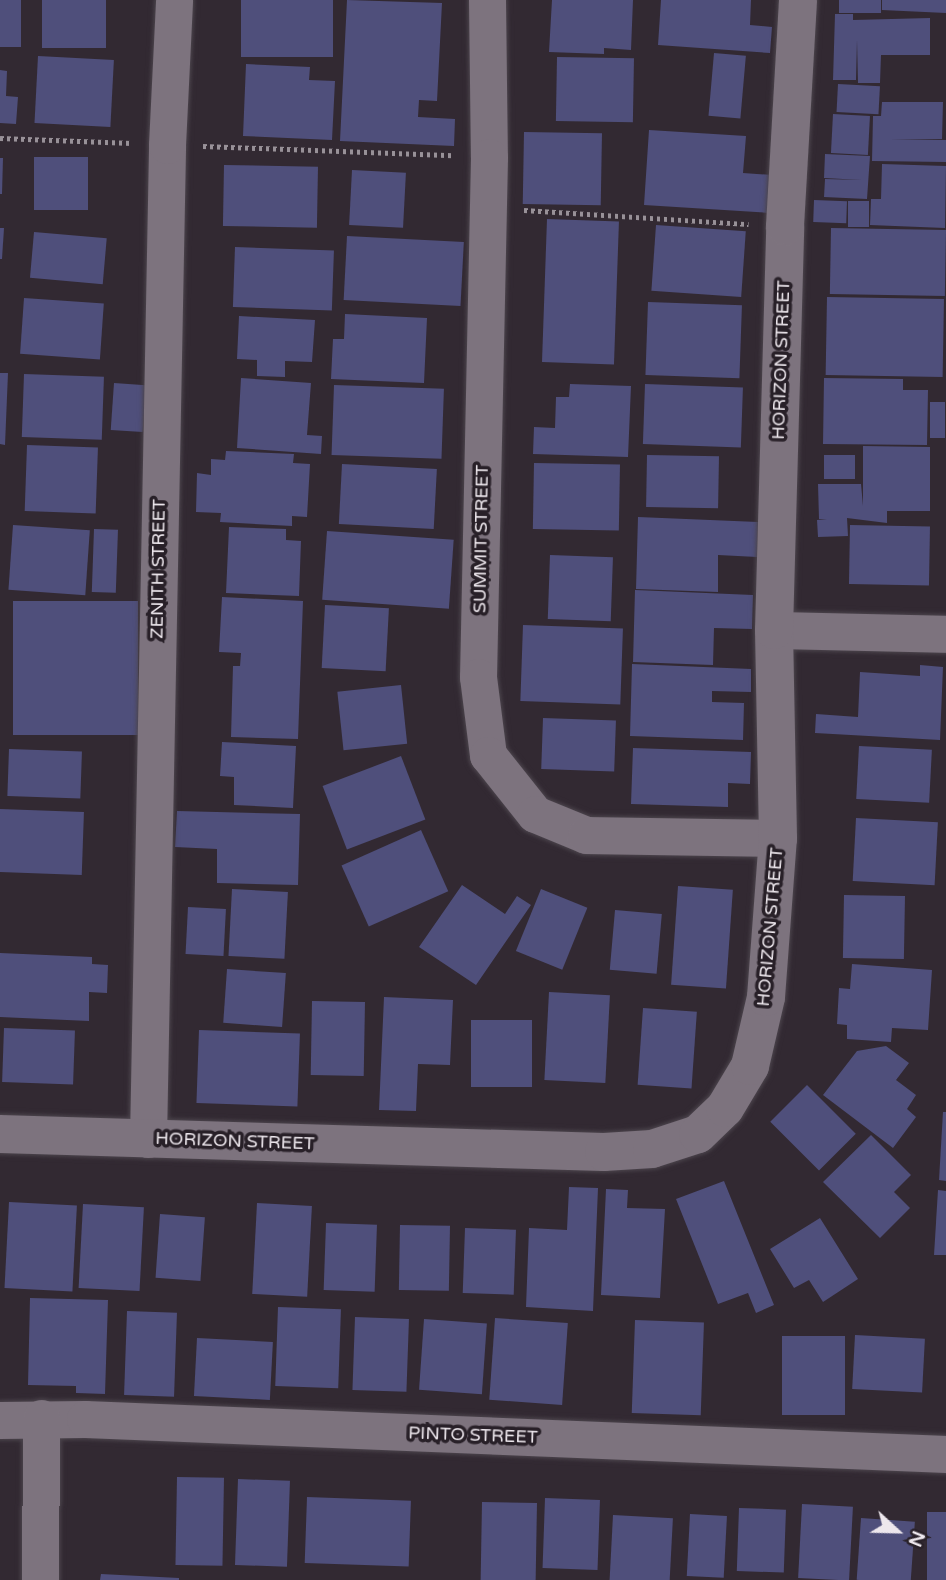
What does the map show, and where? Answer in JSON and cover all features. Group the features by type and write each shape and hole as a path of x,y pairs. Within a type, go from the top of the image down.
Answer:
{"street":[{"name":"ZENITH STREET","path":"148,1139 167,145 174,0"},
{"name":"SUMMIT STREET","path":"487,0 489,157 478,677 488,755 535,814 586,835 778,838"},
{"name":"HORIZON STREET","path":"0,1134 604,1152 652,1149 698,1133 725,1108 750,1066 766,997 778,838 774,630 785,226 798,0"},
{"path":"774,630 946,634"},
{"path":"40,1580 41,1418"},
{"name":"PINTO STREET","path":"0,1420 41,1418 946,1454"}],"path":[{"path":"0,138 489,157"},
{"path":"488,208 785,226"}],"building":[{"path":"0,0 21,0 21,47 0,47"},
{"path":"42,0 106,0 106,48 42,48"},
{"path":"241,0 333,0 333,57 241,57"},
{"path":"347,0 442,3 437,101 419,100 418,117 455,119 454,146 340,141"},
{"path":"552,0 633,0 631,50 604,48 604,54 549,52"},
{"path":"661,0 751,0 750,25 772,27 770,53 658,45"},
{"path":"839,0 881,0 881,13 839,13"},
{"path":"882,0 946,0 946,13 882,10"},
{"path":"835,14 853,14 853,20 930,18 930,55 881,55 880,83 858,83 857,40 856,80 833,80"},
{"path":"714,53 746,56 740,119 709,116"},
{"path":"38,56 114,60 110,127 34,123"},
{"path":"557,57 634,58 633,122 556,121"},
{"path":"246,64 310,67 309,80 335,81 332,140 243,136"},
{"path":"0,70 7,71 6,96 18,97 16,124 0,123"},
{"path":"838,84 880,86 878,114 837,112"},
{"path":"882,102 943,102 942,139 890,139 946,140 946,162 872,161 873,116 881,116"},
{"path":"833,114 870,116 868,155 831,153"},
{"path":"649,130 746,136 743,173 773,175 770,213 644,205"},
{"path":"524,132 602,133 601,205 523,204"},
{"path":"825,154 870,156 867,199 824,197 825,179 862,180 824,178"},
{"path":"34,157 88,157 88,210 34,210"},
{"path":"0,158 3,158 2,194 0,194"},
{"path":"882,164 946,166 945,228 870,225 871,199 881,199"},
{"path":"224,165 318,167 317,228 223,226"},
{"path":"352,170 406,173 403,228 349,225"},
{"path":"814,200 847,201 846,223 813,222"},
{"path":"848,201 869,201 869,227 848,227"},
{"path":"547,219 619,222 614,364 542,362"},
{"path":"656,225 746,231 741,297 651,291"},
{"path":"0,228 4,228 2,259 0,259"},
{"path":"831,228 946,230 945,296 830,294"},
{"path":"34,232 107,238 103,284 30,278"},
{"path":"347,236 464,242 460,306 344,300"},
{"path":"235,247 334,250 332,310 233,307"},
{"path":"827,297 944,299 943,377 826,375"},
{"path":"24,298 104,304 100,359 20,354"},
{"path":"648,302 742,305 739,378 645,375"},
{"path":"345,314 427,318 424,383 331,379 333,339 344,339"},
{"path":"239,316 315,320 312,362 285,361 285,377 257,376 257,360 237,359"},
{"path":"0,373 8,373 5,445 0,444"},
{"path":"24,374 104,377 102,440 22,437"},
{"path":"241,378 311,383 307,435 322,436 321,454 237,448"},
{"path":"824,378 903,379 903,390 928,390 927,445 823,444"},
{"path":"114,383 146,385 143,432 111,430"},
{"path":"570,384 631,386 628,457 533,454 534,427 555,428 556,397 569,397"},
{"path":"645,384 743,387 741,447 643,444"},
{"path":"334,385 444,389 441,459 332,455"},
{"path":"930,402 945,402 945,438 930,438"},
{"path":"27,445 98,447 96,513 25,511"},
{"path":"863,446 930,447 930,511 887,511 887,523 847,518 848,536 818,537 817,520 827,519 819,519 818,484 861,484 863,506"},
{"path":"226,451 294,454 293,463 310,464 307,517 292,516 292,526 220,522 221,513 196,512 197,473 211,475 211,459 225,460"},
{"path":"647,455 719,456 718,508 646,507"},
{"path":"824,455 855,455 855,479 824,479"},
{"path":"534,463 620,465 619,530 533,529"},
{"path":"342,464 437,469 434,529 339,524"},
{"path":"638,517 758,522 757,557 718,555 718,592 636,589"},
{"path":"13,525 90,530 85,595 8,590"},
{"path":"850,525 930,526 929,585 849,584"},
{"path":"229,527 286,529 286,540 301,541 299,596 226,593"},
{"path":"94,529 118,530 116,593 92,592"},
{"path":"327,531 454,540 449,609 322,600"},
{"path":"550,555 613,557 611,621 548,619"},
{"path":"635,590 753,595 752,629 714,628 713,665 633,662"},
{"path":"222,597 303,601 298,739 231,737 233,666 240,666 241,653 219,652"},
{"path":"13,601 138,601 138,735 13,735"},
{"path":"325,605 389,608 386,671 322,668"},
{"path":"523,625 623,628 620,704 520,701"},
{"path":"632,664 751,669 751,692 712,691 712,702 744,703 743,740 630,736"},
{"path":"920,665 943,667 940,740 815,733 816,714 858,717 860,672 920,676"},
{"path":"401,685 407,744 344,750 337,692"},
{"path":"543,718 616,721 614,772 541,769"},
{"path":"222,742 296,746 293,808 234,805 234,777 220,776"},
{"path":"859,746 932,750 929,803 856,799"},
{"path":"633,748 751,752 750,784 728,783 728,807 631,804"},
{"path":"9,749 82,752 80,799 7,796"},
{"path":"401,756 425,819 347,850 323,786"},
{"path":"0,809 84,812 82,875 0,872"},
{"path":"177,811 300,814 298,885 217,883 217,849 175,847"},
{"path":"856,818 938,822 935,885 853,881"},
{"path":"421,830 448,891 369,927 342,865"},
{"path":"462,885 505,914 517,896 531,905 476,985 419,947"},
{"path":"678,886 733,890 726,989 671,985"},
{"path":"232,889 288,892 284,959 228,956"},
{"path":"541,889 587,908 562,970 516,951"},
{"path":"844,895 905,896 904,959 843,958"},
{"path":"188,907 226,909 223,956 186,954"},
{"path":"615,910 662,914 657,974 610,970"},
{"path":"0,953 92,957 92,964 108,965 107,993 89,992 89,1021 0,1017"},
{"path":"852,964 932,970 928,1030 892,1028 891,1042 847,1039 847,1025 837,1024 839,988 850,989"},
{"path":"227,969 286,973 282,1027 223,1023"},
{"path":"549,992 610,995 605,1083 544,1080"},
{"path":"384,997 453,1000 450,1065 418,1064 416,1111 379,1110"},
{"path":"312,1001 365,1002 364,1076 311,1075"},
{"path":"643,1008 697,1012 691,1089 638,1085"},
{"path":"471,1020 532,1020 532,1087 471,1087"},
{"path":"4,1028 75,1030 73,1084 2,1082"},
{"path":"199,1030 300,1034 297,1106 196,1103"},
{"path":"886,1046 909,1063 896,1080 916,1095 907,1109 916,1117 893,1148 823,1095 857,1051"},
{"path":"807,1085 856,1134 819,1171 770,1122"},
{"path":"943,1112 946,1112 946,1181 939,1180"},
{"path":"871,1135 911,1175 894,1192 910,1208 880,1238 823,1182"},
{"path":"724,1181 774,1305 756,1313 748,1293 718,1304 676,1199"},
{"path":"569,1187 598,1188 593,1311 526,1307 529,1228 567,1230"},
{"path":"606,1189 628,1190 627,1208 665,1209 660,1298 601,1295"},
{"path":"938,1190 946,1191 946,1255 934,1255"},
{"path":"9,1202 77,1206 72,1291 4,1288"},
{"path":"257,1203 312,1206 307,1297 252,1294"},
{"path":"83,1204 144,1207 140,1291 79,1288"},
{"path":"160,1214 205,1217 200,1281 156,1278"},
{"path":"820,1218 858,1279 823,1302 809,1280 794,1288 770,1249"},
{"path":"326,1223 377,1225 375,1292 324,1290"},
{"path":"400,1225 450,1226 449,1291 399,1290"},
{"path":"465,1228 516,1230 514,1295 463,1293"},
{"path":"30,1298 108,1300 105,1394 76,1393 76,1386 28,1385"},
{"path":"278,1307 341,1309 338,1388 275,1386"},
{"path":"127,1311 177,1313 174,1397 124,1395"},
{"path":"355,1317 409,1319 406,1392 352,1390"},
{"path":"495,1318 568,1323 562,1405 489,1400"},
{"path":"424,1319 487,1323 482,1394 419,1390"},
{"path":"635,1320 704,1322 701,1415 632,1413"},
{"path":"855,1335 925,1339 922,1393 852,1389"},
{"path":"782,1336 845,1336 845,1415 782,1415"},
{"path":"197,1338 273,1342 270,1400 194,1396"},
{"path":"177,1477 224,1478 222,1566 175,1565"},
{"path":"238,1479 290,1481 287,1567 235,1565"},
{"path":"307,1497 411,1501 409,1567 305,1563"},
{"path":"545,1498 600,1500 598,1570 543,1568"},
{"path":"482,1502 537,1503 536,1580 481,1580"},
{"path":"802,1504 853,1507 849,1580 798,1578"},
{"path":"739,1508 786,1510 784,1573 737,1571"},
{"path":"927,1512 946,1512 946,1580 927,1580"},
{"path":"690,1514 727,1516 724,1578 687,1576"},
{"path":"613,1515 673,1518 670,1580 610,1580"},
{"path":"861,1518 915,1522 911,1580 857,1580"},
{"path":"101,1574 179,1578 179,1580 100,1580"}]}
